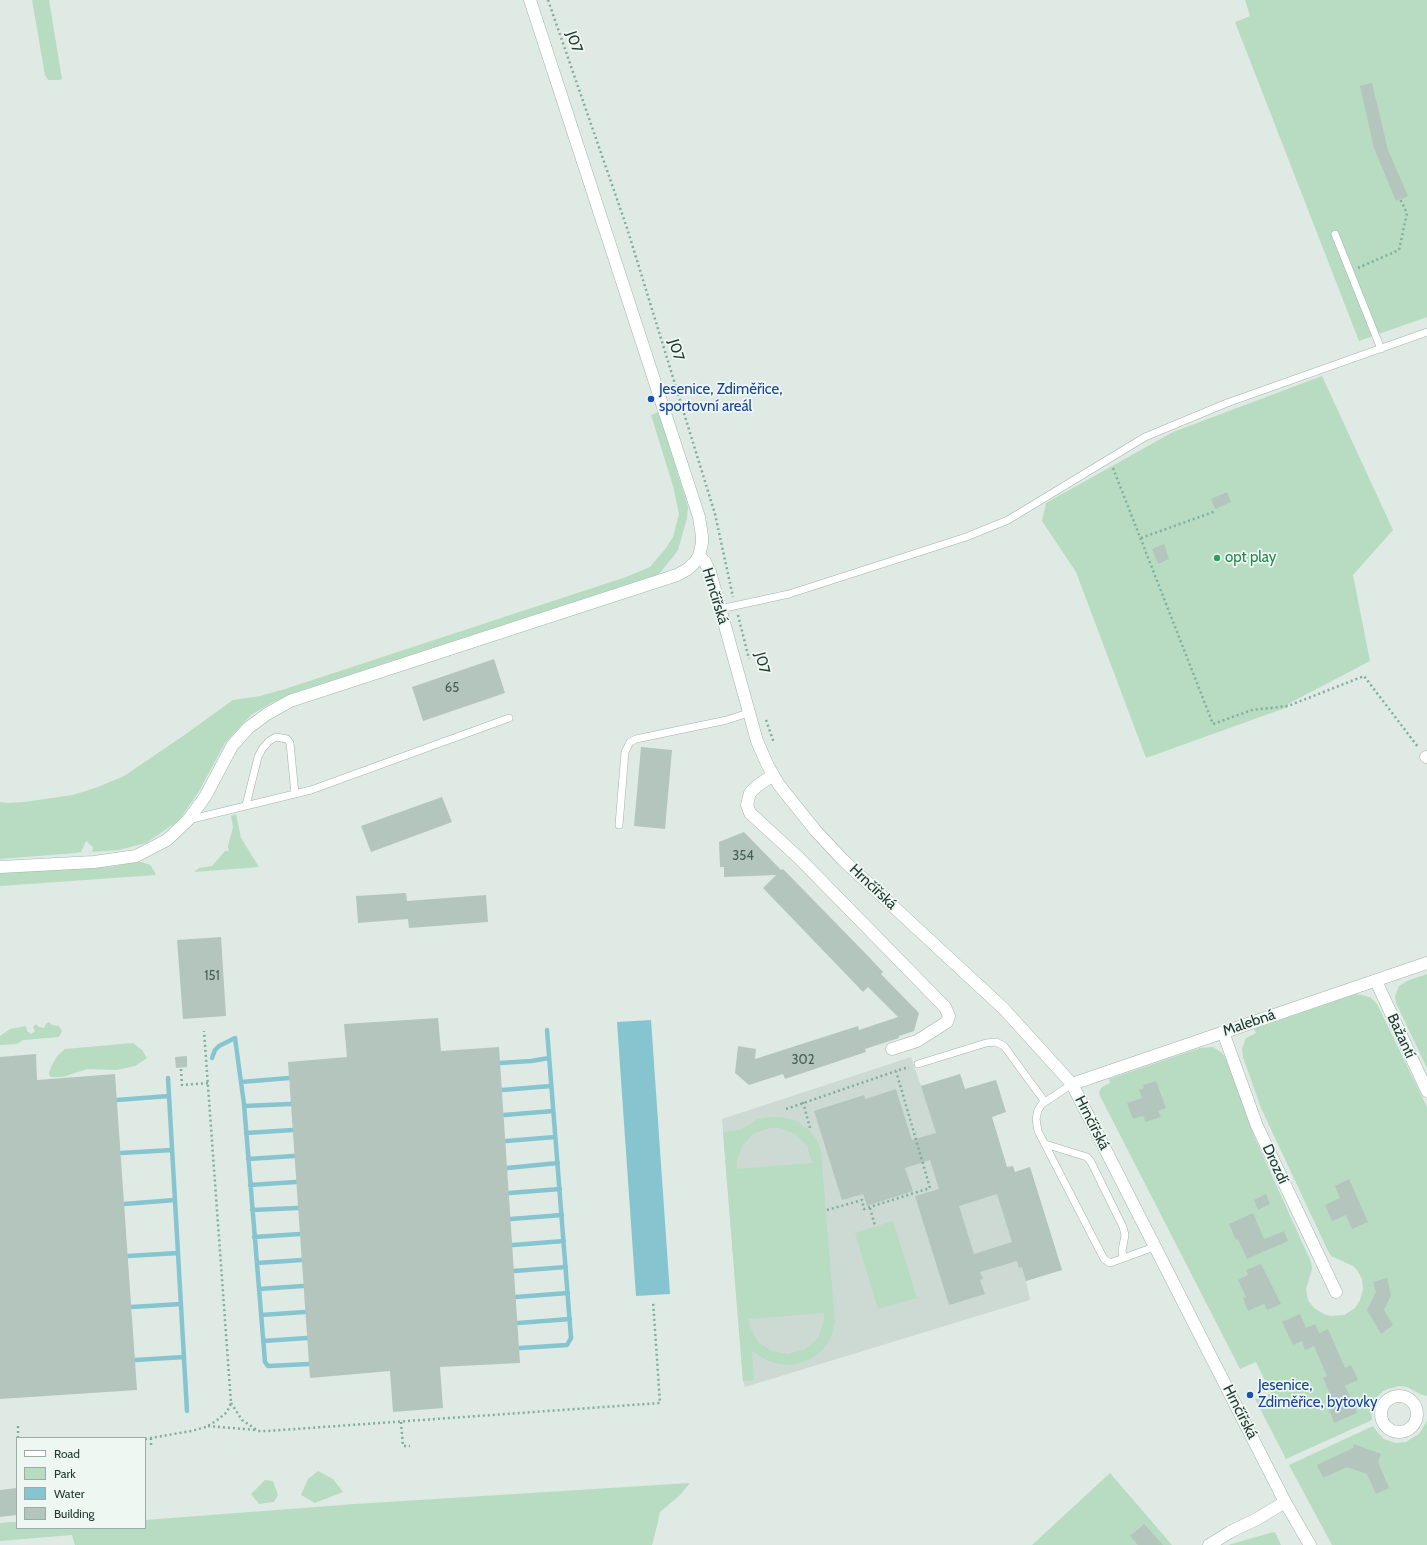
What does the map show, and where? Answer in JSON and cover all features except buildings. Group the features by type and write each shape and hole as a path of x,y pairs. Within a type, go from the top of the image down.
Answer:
{"street":[{"path":"0,867 94,862 136,856 167,840 188,820 205,797 232,746 248,728 267,714 290,701 673,577 683,573 691,567 699,556 702,536 699,516 530,0"},
{"name":"Hrnčířská","path":"699,556 708,567 748,713 757,741 773,775 786,795 838,855 1003,1008 1072,1084 1285,1502 1310,1545"},
{"name":"Hrnčířská","path":"773,775 750,793 747,805 750,813 799,858 945,1007 949,1016 947,1022 917,1041 892,1049"},
{"name":"Malebná","path":"1072,1084 1427,963"},
{"name":"Bažantí","path":"1376,981 1427,1091"},
{"name":"Drozdí","path":"1223,1032 1257,1126 1336,1292"},
{"path":"1209,1545 1285,1502"}],"lane":[{"path":"1335,234 1380,349"},
{"path":"720,609 789,594 966,537 1008,520 1145,437 1227,403 1427,332"},
{"path":"619,825 625,752 630,742 636,739 727,720 748,713"},
{"path":"188,820 311,790 509,718"},
{"path":"246,806 258,757 262,749 269,741 276,737 287,739 290,743 295,794"},
{"path":"918,1064 986,1043 996,1042 1004,1046 1045,1102"},
{"path":"1072,1084 1045,1102 1038,1110 1036,1119 1038,1130 1045,1144 1104,1259 1110,1263 1154,1247"},
{"path":"1045,1144 1087,1157 1091,1162 1124,1227 1125,1235 1122,1251 1123,1258"}],"path":[{"name":"J07","path":"548,0 628,228 715,514 735,606 750,660"},
{"path":"1350,272 1399,250 1407,213 1400,199"},
{"path":"653,327 658,327"},
{"path":"1110,458 1212,724 1252,710 1288,706 1364,676 1426,757"},
{"path":"1141,538 1216,511"},
{"path":"766,719 775,746"},
{"path":"146,1439 191,1432 208,1426 227,1412 230,1403 204,1031"},
{"path":"786,1109 918,1064"},
{"path":"181,1069 182,1085 208,1083"},
{"path":"827,1210 862,1200 864,1209 870,1208 930,1188 896,1071"},
{"path":"803,1102 810,1128"},
{"path":"870,1208 875,1226"},
{"path":"208,1426 258,1430 402,1422 660,1403 653,1301"},
{"path":"230,1403 242,1420 258,1430"},
{"path":"402,1422 403,1446 410,1446"},
{"path":"18,1424 18,1437"},
{"path":"151,1438 151,1447"}],"shaded area":[{"path":"911,1057 921,1086 960,1074 965,1089 996,1080 1006,1112 974,1122 993,1122 1004,1158 1000,1160 1003,1168 1013,1166 1015,1172 1030,1167 1062,1270 1026,1281 1030,1300 745,1387 743,1381 722,1119"}],"green space":[{"path":"32,0 49,0 62,79 60,80 48,80 45,75"},
{"path":"1245,0 1427,0 1427,317 1359,341 1235,22 1250,16"},
{"name":"opt play","path":"1322,376 1393,530 1353,575 1370,661 1288,704 1288,707 1146,758 1076,572 1042,521 1046,503 1173,432"},
{"path":"659,412 688,507 687,518 678,550 659,574 290,694 270,704 251,715 225,743 198,793 182,816 175,823 146,843 119,850 92,852 93,847 86,841 81,852 0,859 0,802 24,802 73,795 98,787 124,776 233,700 260,696 285,689 626,577 650,567 673,537 679,514 673,486 651,415"},
{"path":"236,814 241,838 259,867 194,872 199,868 212,866 225,851 229,850 228,846 233,827 231,816"},
{"path":"142,862 150,865 156,875 0,886 0,873 110,867"},
{"path":"1427,974 1427,1068 1396,1003 1395,996 1399,986 1407,981"},
{"path":"1356,994 1370,997 1377,1004 1427,1107 1427,1396 1407,1387 1400,1386 1383,1391 1374,1400 1371,1409 1372,1420 1286,1459 1255,1399 1271,1393 1256,1362 1240,1369 1099,1092 1102,1087 1110,1083 1109,1079 1200,1048 1213,1047 1222,1053 1226,1059 1255,1138 1311,1262 1312,1269 1306,1289 1308,1300 1314,1308 1324,1314 1330,1316 1344,1315 1355,1308 1360,1300 1363,1289 1362,1279 1353,1266 1331,1256 1328,1251 1261,1108 1243,1057 1242,1049 1246,1038 1256,1033 1254,1029"},
{"path":"49,1022 52,1025 59,1026 62,1031 59,1037 23,1040 17,1044 0,1045 0,1036 10,1029 26,1026 27,1031 31,1034 35,1031 33,1027 36,1024 39,1027 44,1028"},
{"path":"133,1043 142,1050 147,1058 135,1066 117,1070 87,1069 63,1077 50,1077 49,1073 51,1067 57,1056 65,1049"},
{"path":"780,1117 791,1119 810,1131 817,1140 821,1151 835,1323 827,1344 820,1352 811,1359 800,1363 789,1365 778,1364 768,1361 752,1351 754,1380 743,1381 723,1132 740,1130 758,1119","holes":["770,1128 779,1128 795,1134 807,1146 812,1163 737,1169 737,1160 743,1145 754,1133","824,1313 824,1321 818,1338 805,1349 788,1354 772,1351 758,1342 750,1327 749,1319"]},
{"path":"893,1221 917,1298 878,1309 855,1233"},
{"path":"1427,1421 1427,1545 1332,1545 1289,1465 1373,1426 1384,1439 1395,1443 1406,1442 1419,1434"},
{"path":"318,1471 333,1479 343,1492 315,1503 301,1495 308,1479"},
{"path":"1110,1473 1172,1545 1032,1545"},
{"path":"265,1480 273,1481 278,1495 274,1502 259,1504 251,1494"},
{"path":"690,1483 680,1495 660,1512 652,1545 75,1545 72,1535 0,1541 0,1523 16,1522 16,1529 146,1529 146,1520 355,1504"},
{"path":"1275,1532 1281,1545 1228,1545 1270,1533"}],"water":[{"path":"651,1020 670,1294 636,1296 617,1022"}],"waterway":[{"path":"520,1348 567,1345 571,1338 547,1030"},
{"path":"212,1058 215,1050 219,1046 235,1038 244,1104 265,1362 268,1366 309,1364"},
{"path":"500,1063 549,1058"},
{"path":"168,1078 187,1411"},
{"path":"241,1082 289,1078"},
{"path":"502,1090 551,1086"},
{"path":"117,1100 169,1096"},
{"path":"244,1106 291,1104"},
{"path":"504,1115 553,1111"},
{"path":"246,1133 293,1130"},
{"path":"506,1141 555,1137"},
{"path":"121,1153 172,1150"},
{"path":"248,1159 294,1156"},
{"path":"507,1168 558,1163"},
{"path":"250,1185 296,1182"},
{"path":"509,1193 560,1189"},
{"path":"124,1204 175,1200"},
{"path":"252,1210 298,1208"},
{"path":"511,1219 562,1215"},
{"path":"254,1237 300,1234"},
{"path":"513,1245 564,1241"},
{"path":"128,1256 178,1253"},
{"path":"257,1263 302,1260"},
{"path":"514,1271 566,1267"},
{"path":"259,1289 303,1286"},
{"path":"516,1297 568,1293"},
{"path":"131,1307 181,1304"},
{"path":"261,1315 305,1312"},
{"path":"518,1323 570,1319"},
{"path":"263,1341 307,1338"},
{"path":"135,1360 184,1357"}],"place":[{"name":"Jesenice, Zdiměřice, sportovní areál","path":"651,399"},
{"name":"opt play","path":"1217,558"},
{"name":"Jesenice, Zdiměřice, bytovky","path":"1250,1395"}]}
